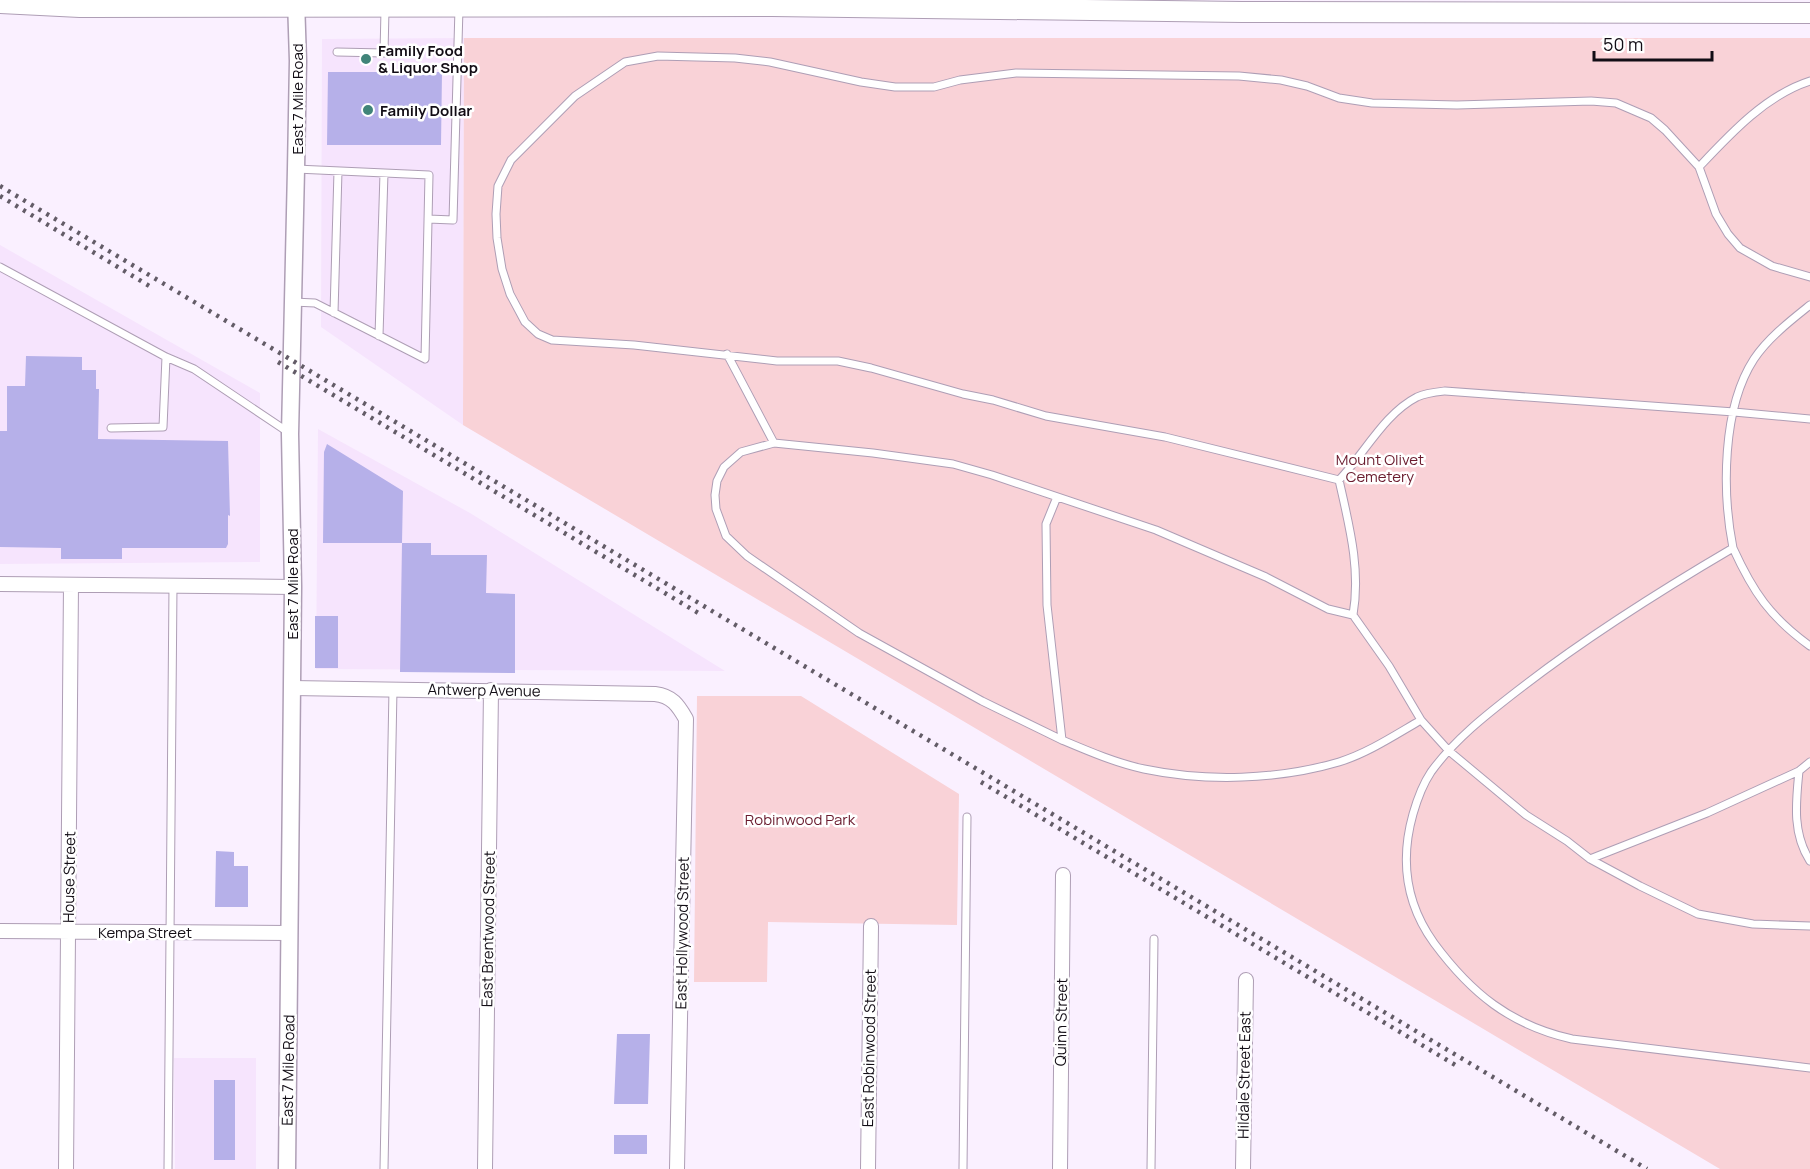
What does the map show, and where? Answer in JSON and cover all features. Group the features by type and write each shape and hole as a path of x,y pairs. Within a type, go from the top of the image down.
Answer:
{"main road":[{"path":"388,7 413,0"},
{"path":"0,3 80,7 99,3 296,3 388,7 772,3 1709,7 1810,13"}],"street":[{"name":"East 7 Mile Road","path":"287,1169 292,688 290,434 296,170 296,3"},
{"path":"0,585 292,587"},
{"name":"House Street","path":"66,1169 71,585"},
{"name":"Antwerp Avenue","path":"292,688 655,694 670,697 674,702"},
{"name":"East Brentwood Street","path":"485,1169 490,690"},
{"name":"East Hollywood Street","path":"674,702 686,719 677,1169"},
{"name":"Quinn Street","path":"1060,1169 1063,875"},
{"name":"East Robinwood Street","path":"868,1169 871,926"},
{"name":"Kempa Street","path":"0,931 290,933"},
{"name":"Hildale Street East","path":"1243,1169 1246,980"}],"lane":[{"path":"428,219 453,220 459,6"},
{"path":"337,52 384,53 388,7"},
{"path":"1339,480 1165,437 1047,416 838,361 777,361 634,345 552,340 538,334 525,322 510,294 496,238 498,186 511,160 575,96 625,62 658,56 735,58 770,62 895,87 934,87 988,76 1060,72 1260,78 1307,86 1339,98 1372,103 1457,105 1591,101 1616,103 1658,124 1699,167 1716,214 1740,248 1772,266 1810,277"},
{"path":"1699,167 1751,116 1779,96 1810,81"},
{"path":"293,302 315,303 425,359 429,175 296,170"},
{"path":"334,313 338,171"},
{"path":"379,336 384,173"},
{"path":"0,267 166,357 194,369 290,434"},
{"path":"1810,305 1790,320 1752,361 1740,387 1734,412 1728,441 1726,474 1728,523 1732,548 1760,600 1788,630 1810,646"},
{"path":"727,354 774,443"},
{"path":"111,428 163,427 166,357"},
{"path":"1339,480 1398,411 1429,393 1445,391 1810,419"},
{"path":"1421,720 1381,743 1341,761 1295,772 1240,777 1191,776 1142,769 1062,740 982,701 859,633 736,548 726,536 716,509 717,481 724,467 741,452 774,443 873,453 953,464 1156,530 1266,577 1328,609 1353,615 1389,666 1421,720 1449,751 1526,815 1567,840 1590,859 1698,914 1753,924 1810,926"},
{"path":"1339,480 1356,564 1353,615"},
{"path":"1057,497 1046,524 1047,605 1062,740"},
{"path":"1732,548 1622,615 1549,666 1486,716 1449,751 1430,774 1418,799 1409,827 1406,877 1419,919 1447,960 1478,993 1523,1023 1546,1033 1572,1039 1810,1068"},
{"path":"168,1169 173,586"},
{"path":"384,1169 393,688"},
{"path":"1590,859 1707,813 1799,771 1810,762"},
{"path":"1799,771 1796,804 1797,831 1810,861"},
{"path":"963,1169 967,817"},
{"path":"1151,1169 1154,939"}],"shaded area":[{"path":"464,38 463,425 321,327 322,39"},
{"path":"0,245 260,393 260,562 0,564"},
{"path":"318,429 470,513 725,671 316,669"},
{"path":"174,1058 256,1058 256,1169 175,1169"}],"green space":[{"name":"Mount Olivet Cemetery","path":"464,38 1810,38 1810,1169 1720,1169 463,425"},
{"name":"Robinwood Park","path":"697,696 801,696 959,794 957,925 768,922 767,982 694,982"}],"building":[{"path":"328,72 442,72 441,145 327,145"},
{"path":"26,356 82,357 82,370 96,370 96,389 99,389 98,439 228,441 230,516 228,515 226,548 122,548 122,559 61,559 61,548 0,547 0,431 7,431 7,386 25,386"},
{"path":"327,444 403,491 402,543 323,543 324,452"},
{"path":"402,543 431,543 431,555 487,555 486,593 515,594 515,673 400,672"},
{"path":"315,616 338,616 338,668 315,668"},
{"path":"216,851 234,852 234,866 248,866 248,907 215,907"},
{"path":"617,1034 650,1034 648,1104 614,1104"},
{"path":"214,1080 235,1080 235,1160 214,1160"},
{"path":"614,1135 647,1135 647,1154 614,1154"}],"railway":[{"path":"0,186 1647,1169"},
{"path":"0,196 151,287"},
{"path":"278,362 700,614"},
{"path":"981,782 1457,1066"}],"place":[{"name":"Family Food & Liquor Shop","path":"366,59"},
{"name":"Family Dollar","path":"368,110"}]}
